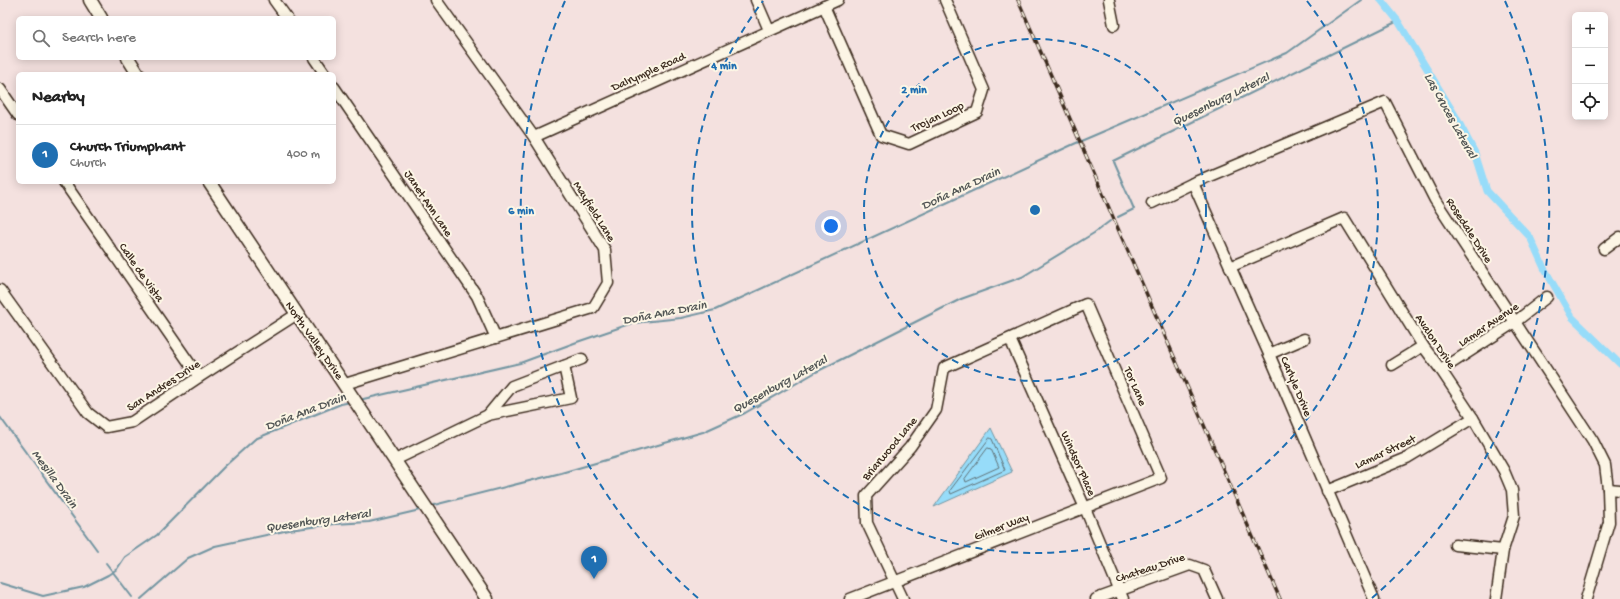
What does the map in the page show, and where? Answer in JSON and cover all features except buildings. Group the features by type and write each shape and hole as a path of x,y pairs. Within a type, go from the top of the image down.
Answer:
{"main road":[{"path":"90,0 100,16"},
{"path":"129,60 137,72"},
{"name":"North Valley Drive","path":"211,184 297,314 348,387 487,599"}],"street":[{"path":"274,0 285,16"},
{"name":"Mayfield Lane","path":"348,387 496,338 593,308 608,283 605,250 534,137 436,0"},
{"path":"756,0 769,30"},
{"name":"Dalrymple Road","path":"534,137 838,0"},
{"name":"Trojan Loop","path":"824,6 881,135 909,144 977,112 984,90 945,0"},
{"path":"1109,0 1114,25"},
{"path":"315,60 324,72"},
{"path":"0,89 16,112"},
{"name":"Janet Ann Lane","path":"336,90 477,296 496,338"},
{"name":"Rosedale Drive","path":"1152,203 1193,183 1385,102 1435,200 1592,441 1605,465 1608,489 1609,522 1586,599"},
{"name":"Carlyle Drive","path":"1193,183 1269,354 1374,599"},
{"name":"Calle de Vista","path":"65,184 198,377"},
{"name":"Avalon Drive","path":"1230,267 1344,218 1423,346 1473,418 1504,471 1512,490 1514,516 1503,550 1496,599"},
{"path":"1604,249 1620,237"},
{"name":"San Andres Drive","path":"0,290 88,413 106,427 132,422 198,377 297,314"},
{"name":"Lamar Avenue","path":"1441,370 1515,322 1547,297"},
{"name":"Briarwood Lane","path":"903,599 896,581 867,522 866,496 910,447 936,410 944,368 1086,304"},
{"name":"Tor Lane","path":"1086,304 1162,478"},
{"path":"1269,354 1304,338"},
{"name":"Windsor Place","path":"1010,339 1085,508 1121,595"},
{"path":"1392,365 1423,346"},
{"path":"488,415 512,386 582,359"},
{"path":"395,460 488,415 571,398 564,366"},
{"name":"Lamar Street","path":"1327,491 1407,458 1473,418"},
{"name":"Gilmer Way","path":"850,599 1162,478"},
{"path":"1608,489 1620,490"},
{"path":"1455,546 1503,550"},
{"name":"Chateau Drive","path":"1096,599 1121,595 1190,565 1204,570 1217,599"}],"water":[{"path":"991,428 1012,472 934,507"}],"waterway":[{"name":"Doña Ana Drain","path":"359,400 520,363 633,323 681,318 715,310 1074,144 1287,53 1361,0"},
{"name":"Las Cruces Lateral","path":"1381,0 1398,21 1455,115 1475,153 1487,191 1530,237 1544,268 1572,317 1620,364"},
{"name":"Quesenburg Lateral","path":"1118,217 1134,209 1113,161 1398,21"},
{"name":"Quesenburg Lateral","path":"434,505 561,473 703,432 745,413 816,372 961,299 1022,277 1094,233 1110,221"},
{"name":"Doña Ana Drain","path":"0,583 43,596 84,587 108,575 117,569 125,557 157,535 225,466 255,439 341,404 351,402"},
{"name":"Mesilla Drain","path":"0,417 97,550"},
{"name":"Quesenburg Lateral","path":"141,599 188,558 215,546 289,530 335,524 369,522 420,510"},
{"name":"Mesilla Drain","path":"106,563 132,597"}],"railway":[{"path":"1018,0 1280,599"}],"place":[{"name":"Church Triumphant","path":"594,579"}]}
